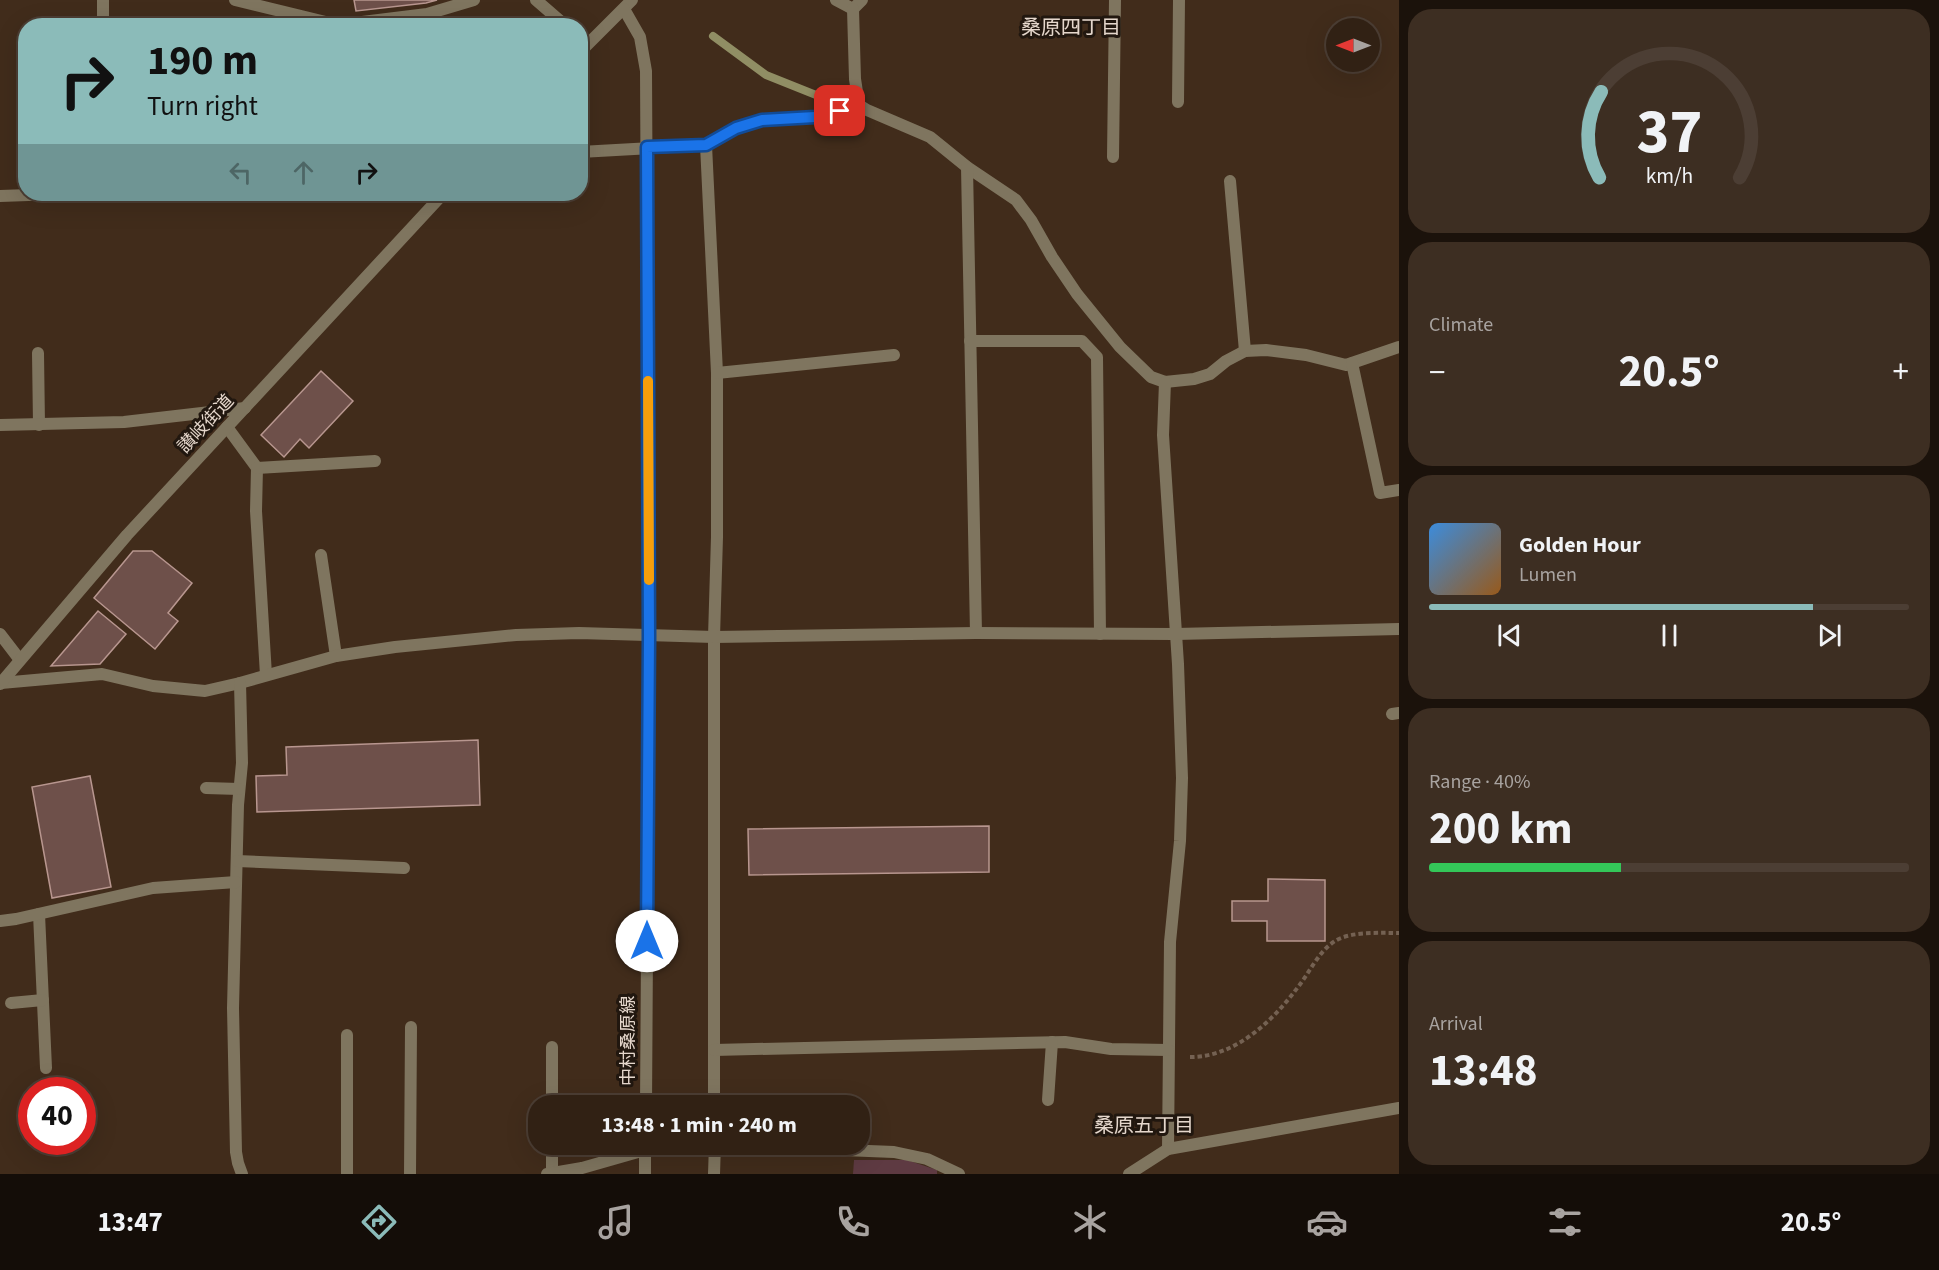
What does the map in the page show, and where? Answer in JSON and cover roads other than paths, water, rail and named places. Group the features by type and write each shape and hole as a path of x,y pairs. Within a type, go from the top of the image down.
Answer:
{"street":[{"path":"103,0 103,18"},
{"path":"235,0 268,4 315,18"},
{"path":"395,18 427,14 474,0"},
{"path":"536,0 557,18"},
{"path":"836,0 857,5 855,79 859,105"},
{"path":"1113,157 1115,0"},
{"path":"1178,102 1179,0"},
{"path":"588,40 628,4"},
{"name":"中村桑原線","path":"628,4 640,37 646,71 649,636 646,1095"},
{"path":"588,151 706,145 736,128 762,120 815,117 859,105 930,137 967,167 1016,200 1077,294 1119,347 1151,377 1166,382 1194,379 1210,374 1226,361 1245,351 1266,350 1346,365 1399,347"},
{"path":"706,145 717,373 717,537 714,638 714,1095"},
{"path":"967,167 976,633"},
{"path":"1230,181 1245,351"},
{"path":"0,196 18,195"},
{"name":"讃岐街道","path":"0,683 127,535 437,201"},
{"path":"970,341 1082,341 1096,357 1100,634"},
{"path":"38,353 39,425"},
{"path":"717,373 894,355"},
{"path":"1352,363 1380,493 1399,490"},
{"path":"1166,382 1163,435 1176,634 1182,778 1180,841 1170,942 1168,1149"},
{"path":"0,425 124,422 245,408"},
{"path":"227,428 257,468 256,511 266,675"},
{"path":"257,468 375,461"},
{"path":"321,555 336,656"},
{"path":"0,683 102,674 153,686 205,691 336,656 394,647 516,635 579,633 714,638 976,633 1176,634 1399,629"},
{"path":"0,634 20,660"},
{"path":"240,683 242,763 239,789 233,1020 236,1152 242,1174"},
{"path":"206,788 239,789"},
{"path":"237,861 404,868"},
{"path":"0,921 153,888 236,882"},
{"path":"39,914 46,1068"},
{"path":"11,1003 43,1000"},
{"path":"410,1174 411,1027"},
{"path":"347,1035 347,1174"},
{"path":"1048,1100 1052,1042"},
{"path":"714,1050 1065,1042 1168,1054"},
{"path":"552,1047 552,1095"},
{"path":"1129,1174 1168,1149 1399,1108"},
{"path":"870,1151 894,1152 927,1159 941,1170 959,1174"},
{"path":"551,1155 550,1174 582,1168 621,1155"},
{"path":"645,1155 645,1174"},
{"path":"714,1174 715,1155"},
{"path":"1148,1161 1154,1174"}],"waterway":[{"path":"713,36 766,75 816,95 828,105"}],"district":[{"name":"桑原四丁目","path":"1071,28"},
{"name":"桑原五丁目","path":"1144,1126"}]}
